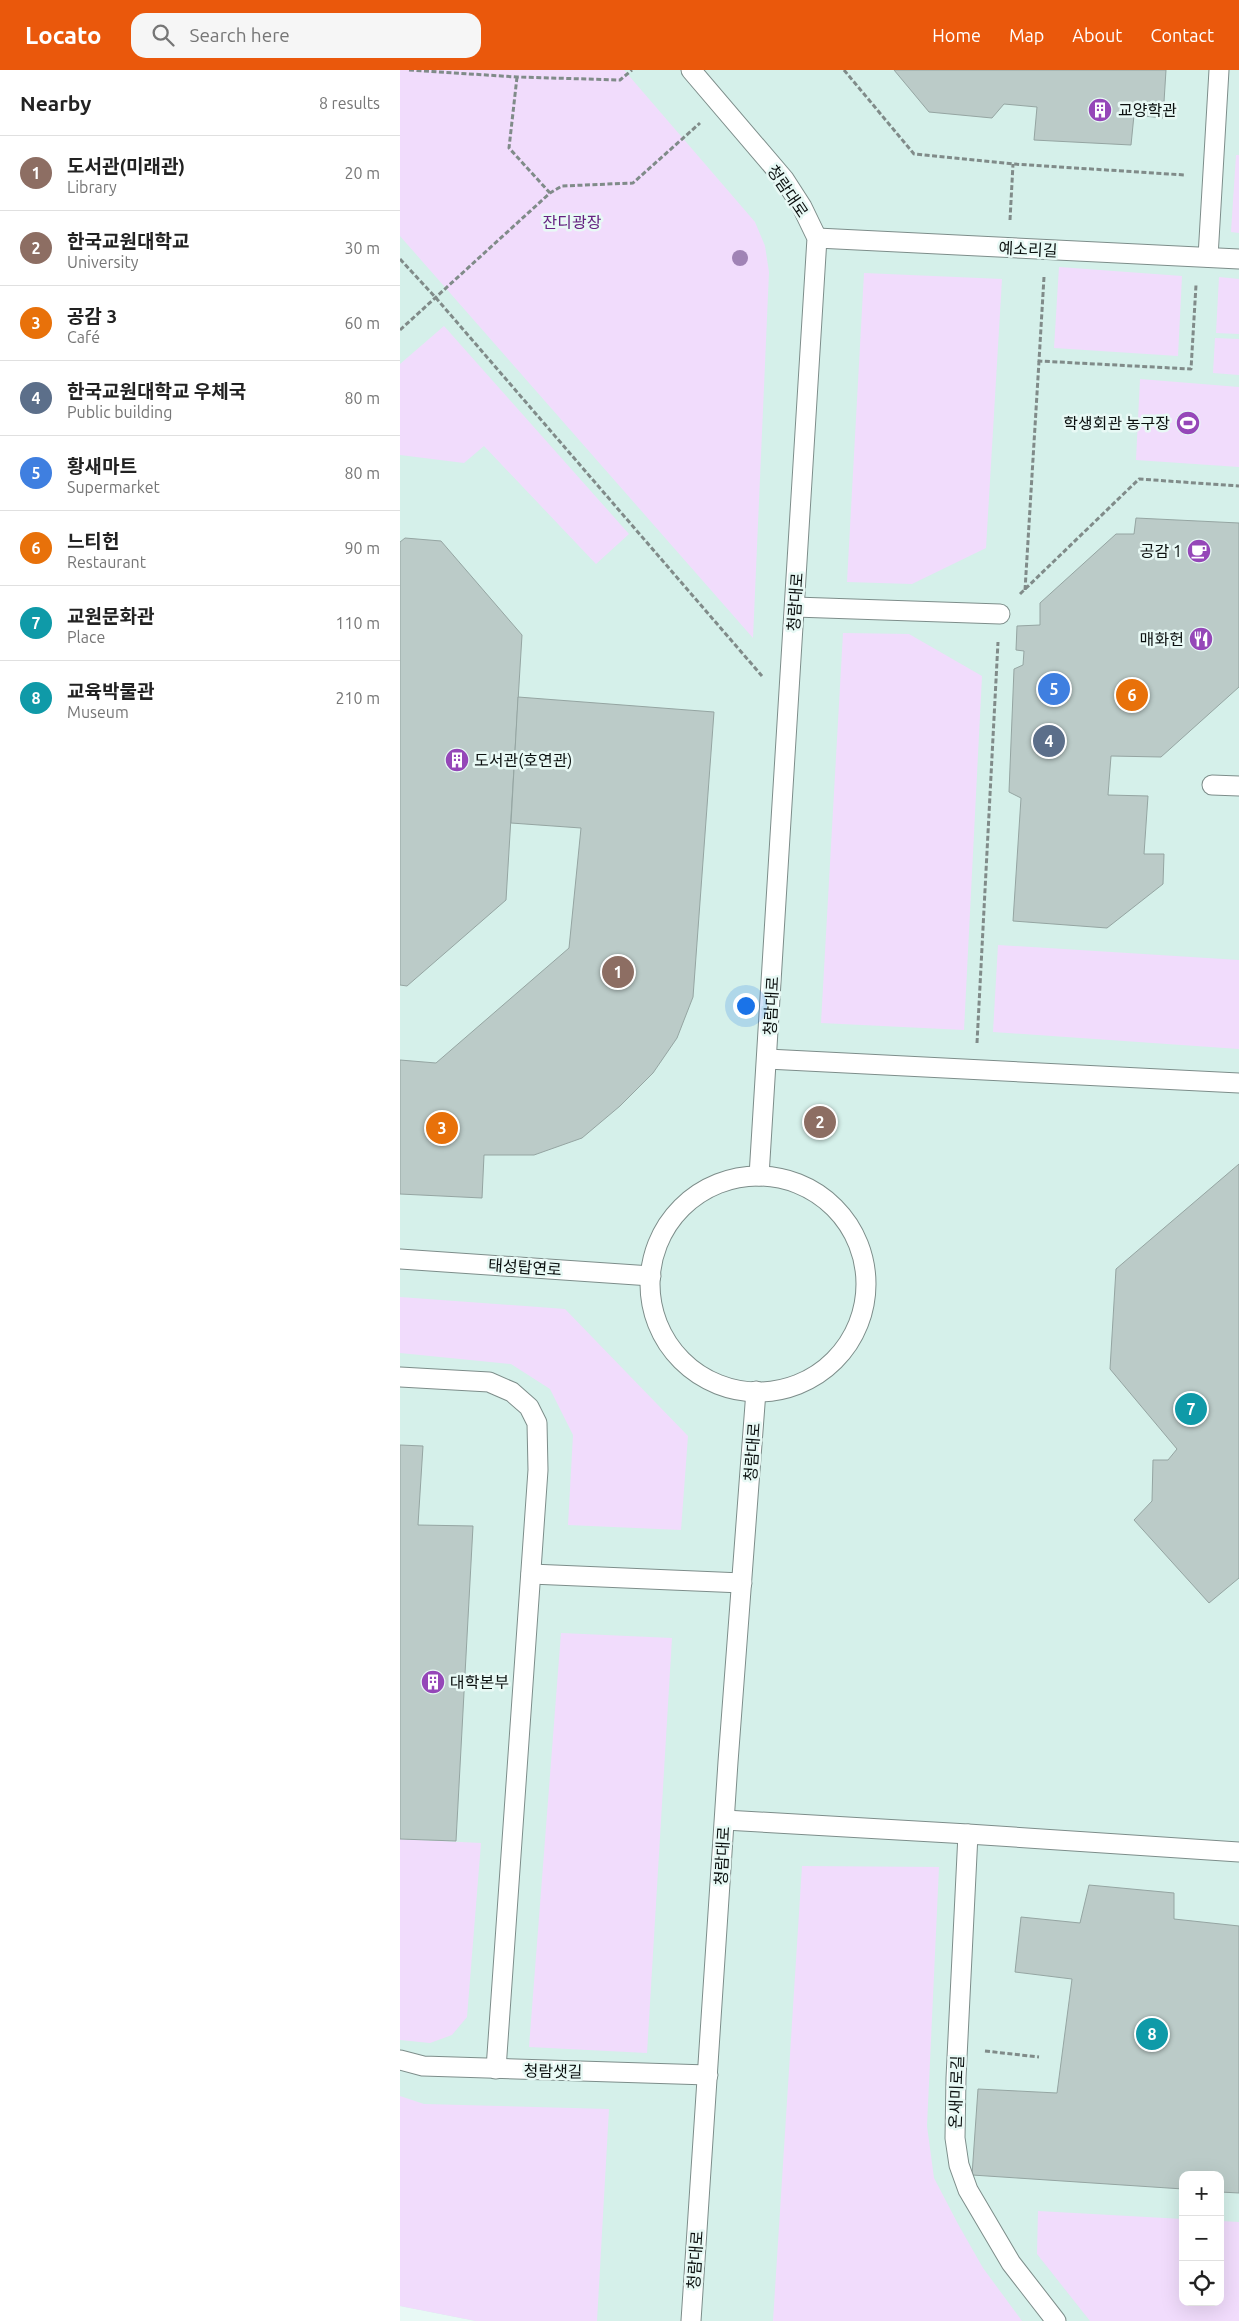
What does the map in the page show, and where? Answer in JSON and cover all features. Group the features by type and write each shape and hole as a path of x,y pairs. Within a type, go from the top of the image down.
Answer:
{"lane":[{"name":"청람대로","path":"691,70 784,180 802,207 817,238 759,1176"},
{"path":"1203,257 1213,177 1219,70"},
{"name":"예소리길","path":"817,238 1239,259"},
{"path":"795,606 1000,614"},
{"path":"1212,785 1239,786"},
{"path":"767,1059 976,1068 1239,1084"},
{"path":"746,1175 759,1176 788,1178 826,1198 854,1231 866,1271 863,1314 843,1352 810,1380 770,1392 727,1388 690,1369 662,1336 649,1296 653,1253 673,1216 706,1188 746,1175"},
{"name":"태성탑연로","path":"400,1259 651,1276"},
{"path":"400,1377 489,1382 512,1392 529,1407 537,1423 539,1445 531,1574 496,2069"},
{"name":"청람대로","path":"691,2321 724,1820 756,1391"},
{"path":"531,1574 742,1583"},
{"path":"724,1820 1239,1852"},
{"name":"온새미로길","path":"968,1834 957,2048 955,2138 962,2173 968,2190 1011,2263 1056,2321"},
{"name":"청람샛길","path":"400,2060 423,2066 708,2075"}],"path":[{"path":"409,70 517,77 620,80 632,70"},
{"path":"844,70 914,154 1013,164 1213,177"},
{"path":"517,77 508,148 550,193"},
{"path":"400,330 550,193 562,186 633,183 721,104"},
{"path":"1008,248 1013,164"},
{"path":"1025,590 1045,249"},
{"path":"1039,361 1192,369 1203,257"},
{"path":"400,259 436,298 789,706"},
{"path":"976,1068 1000,614 1139,479 1239,486"},
{"path":"957,2048 1039,2057"}],"shaded area":[{"path":"400,70 1239,70 1239,2321 476,2321 400,2306"}],"green space":[{"name":"잔디광장","path":"400,70 624,70 755,222 765,246 769,272 753,638 400,236"},
{"path":"1236,155 1239,155 1239,233 1231,232"},
{"path":"1059,267 1182,276 1178,356 1054,348"},
{"path":"864,273 1002,279 986,548 912,584 847,582"},
{"path":"1219,277 1239,279 1239,334 1216,333"},
{"path":"444,326 629,534 596,564 484,446 464,463 400,455 400,364"},
{"path":"1215,338 1239,339 1239,375 1213,373"},
{"name":"학생회관 농구장","path":"1140,379 1239,387 1239,467 1136,460"},
{"path":"843,633 909,634 982,676 964,1030 821,1023"},
{"path":"998,945 1239,960 1239,1049 993,1032"},
{"path":"400,1297 565,1309 688,1436 681,1530 568,1525 573,1435 550,1389 511,1364 400,1353"},
{"path":"561,1633 672,1638 647,2053 529,2047"},
{"path":"400,1839 481,1843 467,2017 452,2035 430,2043 400,2040"},
{"path":"802,1866 939,1867 927,2126 934,2178 983,2268 1022,2321 773,2321"},
{"path":"400,2096 424,2104 609,2109 597,2321 476,2321 400,2306"},
{"path":"1038,2211 1179,2219 1179,2306 1224,2306 1224,2221 1239,2222 1239,2321 1090,2321 1037,2254"}],"building":[{"name":"교양학관","path":"894,70 1166,70 1163,118 1134,115 1131,145 1034,140 1037,107 1004,104 992,118 929,112"},
{"path":"1136,518 1239,523 1239,687 1161,757 1111,756 1108,795 1148,796 1144,854 1164,854 1163,884 1107,928 1013,921 1021,798 1009,792 1014,669 1023,665 1024,651 1016,650 1017,626 1040,625 1040,603 1116,534 1134,534"},
{"name":"도서관(호연관)","path":"405,538 441,541 522,635 506,900 407,986 400,985 400,542"},
{"path":"518,697 714,712 693,997 677,1038 653,1073 620,1106 582,1138 534,1155 484,1155 482,1198 400,1194 400,1060 436,1063 569,948 581,828 511,823"},
{"path":"1239,1164 1239,1578 1209,1603 1134,1520 1152,1501 1153,1460 1168,1460 1177,1449 1110,1369 1116,1269"},
{"name":"대학본부","path":"400,1445 423,1446 418,1525 473,1526 456,1841 400,1839"},
{"path":"1089,1885 1174,1893 1174,1919 1239,1926 1239,2193 1224,2192 1224,2171 1179,2171 1179,2189 972,2175 978,2089 1057,2093 1072,1979 1015,1972 1021,1917 1080,1923"}],"place":[{"name":"교양학관","path":"1100,110"},
{"name":"학생회관 농구장","path":"1188,423"},
{"name":"공감 1","path":"1199,551"},
{"name":"매화헌","path":"1201,639"},
{"name":"황새마트","path":"1054,689"},
{"name":"느티헌","path":"1132,695"},
{"name":"한국교원대학교 우체국","path":"1049,741"},
{"name":"도서관(호연관)","path":"457,760"},
{"name":"도서관(미래관)","path":"618,972"},
{"name":"한국교원대학교","path":"820,1122"},
{"name":"공감 3","path":"442,1128"},
{"name":"교원문화관","path":"1191,1409"},
{"name":"대학본부","path":"433,1682"},
{"name":"교육박물관","path":"1152,2034"}]}
